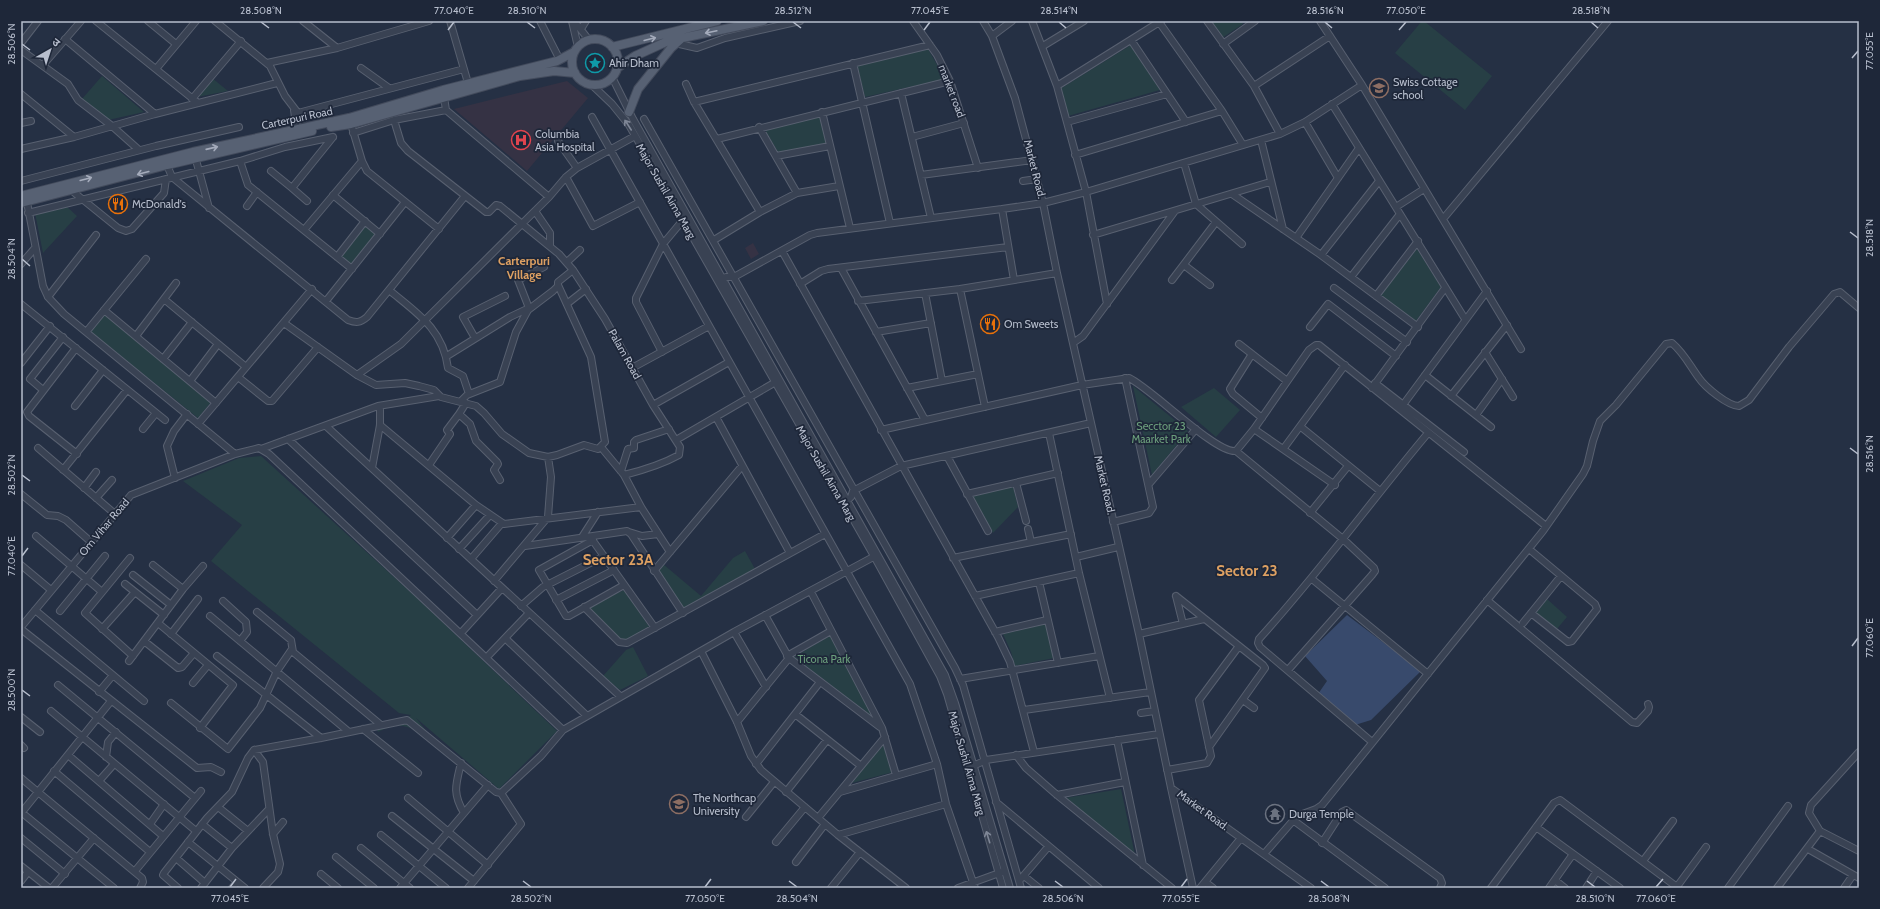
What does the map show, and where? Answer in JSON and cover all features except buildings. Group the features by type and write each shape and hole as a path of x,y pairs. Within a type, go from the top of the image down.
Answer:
{"main road":[{"path":"612,47 717,21"},
{"path":"617,68 616,54 612,47 604,42 596,40 590,40 576,49 572,59 575,73 585,83 592,85 603,84 612,77 617,68 635,56 668,41 762,21"},
{"path":"629,112 638,90 675,43 683,37"},
{"name":"Carterpuri Road","path":"24,199 153,162 306,130 468,84 560,60 576,49"},
{"name":"Carterpuri Road","path":"306,130 351,124 444,97 537,73 554,71 575,73"},
{"name":"Carterpuri Road","path":"24,199 71,190 167,165 196,160 297,132"}],"street":[{"path":"21,43 37,21"},
{"path":"43,65 80,21"},
{"path":"96,21 198,103"},
{"path":"148,21 176,44"},
{"path":"156,69 196,21"},
{"path":"215,21 241,41 273,70 277,82 296,111 306,130"},
{"path":"303,21 337,48"},
{"path":"267,63 337,48 429,21"},
{"path":"450,21 468,84"},
{"path":"540,21 560,60"},
{"path":"573,21 590,40"},
{"path":"573,21 576,49"},
{"path":"581,30 586,21"},
{"path":"675,43 697,48 725,38 800,21"},
{"name":"market road","path":"913,21 930,45 950,80 978,168"},
{"name":"Market Road.","path":"983,21 992,36 1015,98 1043,203 1057,273 1118,547 1139,634 1171,788 1311,888"},
{"path":"992,36 1012,21"},
{"path":"1032,21 1057,86 1086,192 1107,304"},
{"path":"1042,46 1084,21"},
{"path":"1207,21 1254,86 1280,134"},
{"path":"1320,21 1362,85 1522,349"},
{"path":"1443,219 1608,21"},
{"path":"1057,86 1160,22 1222,111 1243,146"},
{"path":"1223,44 1252,22"},
{"path":"1254,86 1330,36"},
{"path":"65,40 155,114"},
{"path":"1131,40 1186,122"},
{"path":"192,99 241,41"},
{"path":"694,102 930,45"},
{"path":"21,50 68,84 78,100 112,126 139,150"},
{"path":"853,63 890,223"},
{"path":"361,68 389,88"},
{"path":"296,111 464,69"},
{"name":"Major Sushil Aima Marg","path":"612,77 629,112 774,383 876,555"},
{"path":"717,138 950,80"},
{"path":"21,149 74,137 277,82"},
{"path":"686,84 694,102 717,138 760,212"},
{"name":"Major Sushil Aima Marg","path":"592,85 612,104 635,136 683,220 720,280"},
{"path":"724,288 731,283 733,278 810,235 850,228 1043,203 1086,192 1280,134 1305,122 1362,85"},
{"path":"901,93 931,218"},
{"path":"21,94 74,137"},
{"path":"1067,122 1167,94"},
{"path":"444,97 446,110 549,197"},
{"path":"1332,104 1465,319"},
{"path":"353,132 394,120 446,110"},
{"path":"296,111 297,132"},
{"path":"1075,155 1222,111"},
{"path":"822,112 850,228"},
{"path":"592,117 910,684 937,764 946,804 975,885"},
{"path":"644,119 714,240 733,278 960,679 1019,885"},
{"path":"169,178 209,208 348,320 358,323 367,317 465,196 408,151 401,143 394,120"},
{"path":"21,123 31,121"},
{"path":"1305,122 1338,178"},
{"path":"912,137 964,123"},
{"path":"351,124 362,161 367,171 439,229"},
{"path":"21,181 139,150 239,127"},
{"path":"331,127 333,137"},
{"path":"759,127 797,193"},
{"path":"357,375 398,347 549,197 576,168 635,136"},
{"path":"28,213 199,172 285,147 333,137"},
{"path":"292,188 333,137"},
{"path":"1261,140 1270,182 1283,229"},
{"path":"558,141 576,168"},
{"path":"776,156 830,146"},
{"path":"1296,238 1359,148"},
{"path":"196,160 209,208"},
{"path":"921,175 1032,160"},
{"path":"240,161 246,181 257,192 352,269"},
{"path":"304,230 362,161"},
{"path":"1184,163 1196,204 1242,244"},
{"path":"71,190 118,228 126,231 132,229 164,193 169,178 167,165"},
{"path":"271,171 307,201"},
{"path":"566,178 593,226 640,202"},
{"path":"1023,181 1037,179"},
{"path":"1321,255 1379,181"},
{"path":"1093,235 1270,182"},
{"path":"714,240 760,212 797,193 840,186"},
{"path":"1396,206 1424,189"},
{"path":"247,206 257,192"},
{"path":"1232,194 1321,255 1418,327"},
{"path":"333,195 380,234"},
{"name":"Palam Road","path":"465,196 487,213 498,205 550,246 567,262 605,319 653,405 676,440"},
{"path":"24,199 42,286 48,297 64,314 235,454"},
{"path":"326,301 405,202"},
{"path":"1002,209 1014,280"},
{"path":"535,211 550,233 550,246"},
{"path":"1073,343 1083,336 1175,211"},
{"path":"1351,277 1400,214"},
{"path":"662,352 636,302 636,298 663,244 683,220"},
{"path":"337,257 365,221"},
{"path":"1172,280 1216,222"},
{"path":"48,297 96,235"},
{"path":"1376,296 1418,242"},
{"path":"800,284 821,271 1008,247"},
{"path":"21,264 35,248"},
{"path":"567,262 580,250"},
{"path":"782,251 1006,653 1024,710 1034,752"},
{"path":"87,332 146,259"},
{"path":"1184,265 1210,285"},
{"path":"429,465 450,434 447,430 459,414 469,394 500,382 516,332 529,308 518,280 544,267"},
{"path":"841,268 925,420"},
{"path":"447,356 510,317 541,301 558,285 558,282 573,270"},
{"path":"858,300 960,289 1057,273"},
{"path":"720,280 726,277 733,278"},
{"path":"136,336 176,283"},
{"path":"284,323 357,375 379,386 408,383 430,388 439,396 464,402 481,409 502,434 523,449 536,455 548,457 584,445 596,449 601,447 605,442 590,357 568,303 558,285"},
{"name":"Major Sushil Aima Marg","path":"724,288 847,501 940,676 970,764 1002,872 1010,888"},
{"path":"1334,288 1406,342"},
{"path":"1373,385 1418,327 1445,288"},
{"path":"568,303 586,289"},
{"path":"960,289 985,406"},
{"path":"198,424 312,290"},
{"path":"389,290 426,320 438,338 447,356 448,368 463,376 469,394"},
{"path":"1401,407 1487,291"},
{"path":"925,293 942,381"},
{"path":"1264,854 1293,820 1301,814 1319,808 1529,549 1583,474 1587,466 1600,421 1616,405 1666,344 1672,343 1681,351 1702,381 1728,403 1739,406 1749,400 1789,347 1834,294 1842,294 1859,308"},
{"path":"475,338 463,317 505,296"},
{"path":"164,299 246,367"},
{"path":"1310,327 1328,304 1396,356"},
{"path":"22,307 50,326 127,390 166,420"},
{"path":"104,310 216,402"},
{"path":"163,359 192,322"},
{"path":"876,332 931,323"},
{"path":"1451,396 1507,325"},
{"path":"21,363 50,326"},
{"path":"632,368 709,326"},
{"path":"43,390 30,379 64,338"},
{"path":"190,380 218,344"},
{"path":"1239,344 1287,382"},
{"path":"1236,450 1254,429 1309,350 1316,345 1319,345 1464,452"},
{"path":"238,377 268,401 272,401 318,347"},
{"path":"76,348 28,408 28,414 77,454"},
{"path":"1485,352 1514,398"},
{"path":"1252,354 1230,389 1233,394 1262,418"},
{"path":"653,405 729,362"},
{"path":"1284,448 1301,427 1345,365"},
{"path":"75,406 103,370"},
{"path":"907,388 978,374"},
{"path":"1425,375 1491,427"},
{"path":"881,430 1082,384 1125,378 1133,380 1196,430 1228,450 1236,450 1310,513 1344,539 1371,564 1375,571 1288,670"},
{"path":"1113,522 1149,513 1152,511 1153,507 1125,378"},
{"path":"1476,415 1502,379"},
{"path":"622,473 658,466 679,455 681,450 676,440 774,383"},
{"path":"64,470 127,390"},
{"name":"Om Vihar Road","path":"21,628 131,495 235,454 255,449 262,449 380,406 439,396"},
{"path":"372,468 380,425 380,406"},
{"path":"1401,407 1428,433 1546,526"},
{"path":"143,429 156,413"},
{"path":"176,478 167,446 174,431 187,414"},
{"path":"459,414 470,424 476,441 498,462 494,470 500,480"},
{"path":"716,417 790,553"},
{"path":"847,501 854,491 901,466 1091,423"},
{"path":"380,425 476,505 502,523 641,507"},
{"path":"326,426 470,560 620,696"},
{"path":"1301,427 1380,491"},
{"path":"622,473 628,449 634,448 634,442 636,440 669,428"},
{"path":"1254,429 1284,448 1335,485"},
{"path":"1149,484 1196,430"},
{"path":"1049,433 1079,574 1110,698"},
{"path":"1372,742 1260,647 1258,643 1259,639 1312,579 1380,491 1428,433"},
{"path":"288,439 477,615"},
{"path":"601,447 622,473 641,507 670,552"},
{"path":"38,448 115,514"},
{"path":"262,449 270,454 563,730"},
{"path":"947,456 988,531"},
{"path":"494,581 548,517 551,482 548,457"},
{"path":"654,571 742,466"},
{"path":"1310,513 1335,485 1348,466"},
{"path":"84,488 96,472"},
{"path":"967,494 1058,473"},
{"path":"96,498 112,480"},
{"path":"1016,483 1026,521"},
{"path":"840,489 846,488 854,491"},
{"path":"21,494 47,515 58,516 66,520 91,542"},
{"path":"447,538 476,505"},
{"path":"582,537 598,512"},
{"path":"459,549 490,515"},
{"path":"470,560 502,523"},
{"path":"1028,529 1031,542"},
{"path":"624,585 567,617 547,585 540,572 540,569 591,538 622,530 642,536 658,534"},
{"path":"628,532 683,613"},
{"path":"584,607 623,644 627,644 825,534"},
{"path":"953,558 1071,534"},
{"path":"36,536 102,592"},
{"path":"525,546 582,537 591,538 655,628"},
{"path":"1076,557 1118,547"},
{"path":"1529,549 1595,604 1597,610 1572,641 1568,642 1531,613"},
{"path":"500,793 541,756 563,730 586,715 876,555"},
{"path":"60,611 105,556"},
{"path":"521,606 547,585 604,556"},
{"path":"130,558 85,613 133,656"},
{"path":"21,565 51,590"},
{"path":"153,565 183,589"},
{"path":"128,661 183,589 203,566"},
{"path":"556,600 614,570"},
{"path":"975,596 1079,574"},
{"path":"133,575 171,605"},
{"path":"1523,623 1561,576"},
{"path":"1312,579 1346,605 1428,674"},
{"path":"1038,582 1058,663"},
{"path":"125,584 164,615"},
{"path":"461,633 502,588"},
{"path":"102,629 135,592"},
{"path":"811,592 882,728 896,775"},
{"path":"1183,624 1175,594 1265,668 1209,747"},
{"path":"171,634 198,599"},
{"path":"1487,600 1632,722 1637,722 1648,711 1648,704"},
{"path":"223,601 246,622 246,632 240,641"},
{"path":"35,610 144,701"},
{"path":"171,704 228,749 255,716 277,671 292,649 293,645 291,640 257,612"},
{"path":"487,657 529,613"},
{"path":"765,615 788,657 882,728"},
{"path":"210,616 349,732"},
{"path":"1139,634 1204,618"},
{"path":"995,632 1048,620"},
{"path":"158,623 232,684 233,687 200,728"},
{"path":"21,628 197,768 211,767 221,772"},
{"path":"737,722 766,687 788,657 831,631"},
{"path":"734,632 766,687"},
{"path":"505,638 586,715"},
{"path":"144,641 178,668 182,667 194,652"},
{"path":"1167,770 1207,763 1211,758 1199,700 1239,646"},
{"path":"292,649 293,652 381,725"},
{"path":"701,651 737,722 751,756 756,764 774,782 838,835 906,888"},
{"path":"217,656 321,738"},
{"path":"960,679 1099,656"},
{"path":"193,683 208,665"},
{"path":"100,692 113,675"},
{"path":"756,764 820,682"},
{"path":"58,685 195,798"},
{"path":"1024,710 1150,692"},
{"path":"1243,700 1254,708"},
{"path":"111,701 21,812 114,888"},
{"path":"52,711 196,831"},
{"path":"1141,713 1154,711"},
{"path":"795,714 861,766"},
{"path":"21,717 40,732"},
{"path":"178,888 163,876 196,831 232,792 248,758 254,750 321,738 404,720 410,721 488,785 500,793 521,824 468,888"},
{"path":"363,729 418,773"},
{"path":"106,757 108,742 116,732"},
{"path":"970,764 984,760 1034,752 1159,734"},
{"path":"818,818 885,737"},
{"path":"786,792 827,740"},
{"path":"1117,740 1143,865"},
{"path":"254,750 263,762 273,834 279,859 278,872 263,888"},
{"path":"1859,752 1809,809 1810,818 1820,831 1859,851"},
{"path":"68,755 163,836"},
{"path":"1016,755 1026,768 1057,795 1172,888"},
{"path":"462,763 455,792 457,802 464,813"},
{"path":"99,781 114,764"},
{"path":"840,792 937,764"},
{"path":"54,772 150,852"},
{"path":"21,778 135,871 143,879 140,888"},
{"path":"746,817 774,782"},
{"path":"1057,795 1125,782"},
{"path":"402,886 488,785"},
{"path":"1171,788 1193,888"},
{"path":"135,871 201,791"},
{"path":"408,798 488,865"},
{"path":"1491,888 1554,803 1560,800 1676,887 1706,847"},
{"path":"996,802 1048,847 1099,888"},
{"path":"150,824 164,804"},
{"path":"838,835 946,804"},
{"path":"1728,888 1788,806"},
{"path":"218,807 248,831"},
{"path":"776,842 805,807"},
{"path":"201,888 232,848 269,809"},
{"path":"1322,843 1342,812 1346,810 1440,878 1442,883 1440,888"},
{"path":"392,816 474,881"},
{"path":"1293,820 1322,843 1385,888"},
{"path":"1643,861 1673,821"},
{"path":"273,834 283,822"},
{"path":"202,824 232,848"},
{"path":"796,862 825,824"},
{"path":"1536,827 1620,888"},
{"path":"1777,888 1808,849 1820,831"},
{"path":"381,835 446,888"},
{"path":"21,838 65,874"},
{"path":"52,888 94,838"},
{"path":"1200,888 1241,838"},
{"path":"188,842 245,888"},
{"path":"1019,885 1024,876 1048,847"},
{"path":"361,848 402,886 410,888"},
{"path":"1808,849 1856,876 1844,888"},
{"path":"831,888 860,852"},
{"path":"1549,888 1573,854"},
{"path":"336,857 374,888"},
{"path":"176,858 205,883"},
{"path":"21,866 49,888"},
{"path":"21,881 28,872"},
{"path":"958,888 975,885 1002,872"},
{"name":"Major Sushil Aima Marg","path":"1002,872 1003,888"},
{"path":"1586,888 1597,872"},
{"path":"321,874 338,888"},
{"path":"1024,876 1039,888"},
{"path":"1555,880 1565,888"},
{"path":"232,888 237,882"},
{"path":"1205,882 1213,888"}],"shaded area":[{"name":"Columbia Asia Hospital","path":"567,81 588,98 527,171 454,109"},
{"path":"753,243 759,254 751,259 745,248"}],"green space":[{"path":"1211,21 1241,21 1243,24 1222,38"},
{"path":"1422,21 1424,21 1492,76 1465,110 1395,53"},
{"path":"1131,45 1160,90 1068,116 1060,89"},
{"path":"928,49 945,79 865,97 857,66"},
{"path":"102,76 144,112 108,120 82,99"},
{"path":"212,78 228,91 197,97"},
{"path":"820,116 826,143 779,154 764,128"},
{"path":"65,205 77,216 43,253 35,213"},
{"path":"366,225 377,234 352,265 340,256"},
{"path":"1417,249 1441,287 1415,322 1380,295"},
{"path":"105,314 212,401 198,418 91,332"},
{"name":"Secctor 23 Maarket Park","path":"1133,386 1188,431 1152,475"},
{"path":"1214,388 1240,410 1216,437 1181,407"},
{"path":"261,456 417,598 557,731 499,789 416,718 428,733 428,739 416,730 404,726 392,726 378,732 376,727 405,719 411,715 399,713 211,561 242,525 183,481 239,458"},
{"path":"1013,486 1018,507 993,533 972,496"},
{"path":"745,551 755,569 684,608 657,571 663,564 701,596 733,558"},
{"path":"624,590 650,628 624,642 589,607"},
{"path":"1547,599 1567,617 1556,630 1536,613"},
{"path":"1046,624 1054,658 1015,666 1003,634"},
{"name":"Ticona Park","path":"830,636 873,717 794,657"},
{"path":"633,647 648,676 620,690 603,676 626,650"},
{"path":"884,742 893,772 852,783"},
{"path":"1121,789 1135,855 1065,798"}],"water":[{"path":"1347,615 1421,671 1371,720 1355,725 1318,694 1327,681 1305,656"}],"place":[{"name":"Ahir Dham","path":"595,63"},
{"name":"Swiss Cottage school","path":"1379,88"},
{"name":"Columbia Asia Hospital","path":"521,140"},
{"name":"McDonald's","path":"118,204"},
{"name":"Om Sweets","path":"990,324"},
{"name":"The Northcap University","path":"679,804"},
{"name":"Durga Temple","path":"1275,814"}],"district":[{"name":"Carterpuri Village","path":"524,267"},
{"name":"Sector 23A","path":"618,560"},
{"name":"Sector 23","path":"1247,571"}]}
